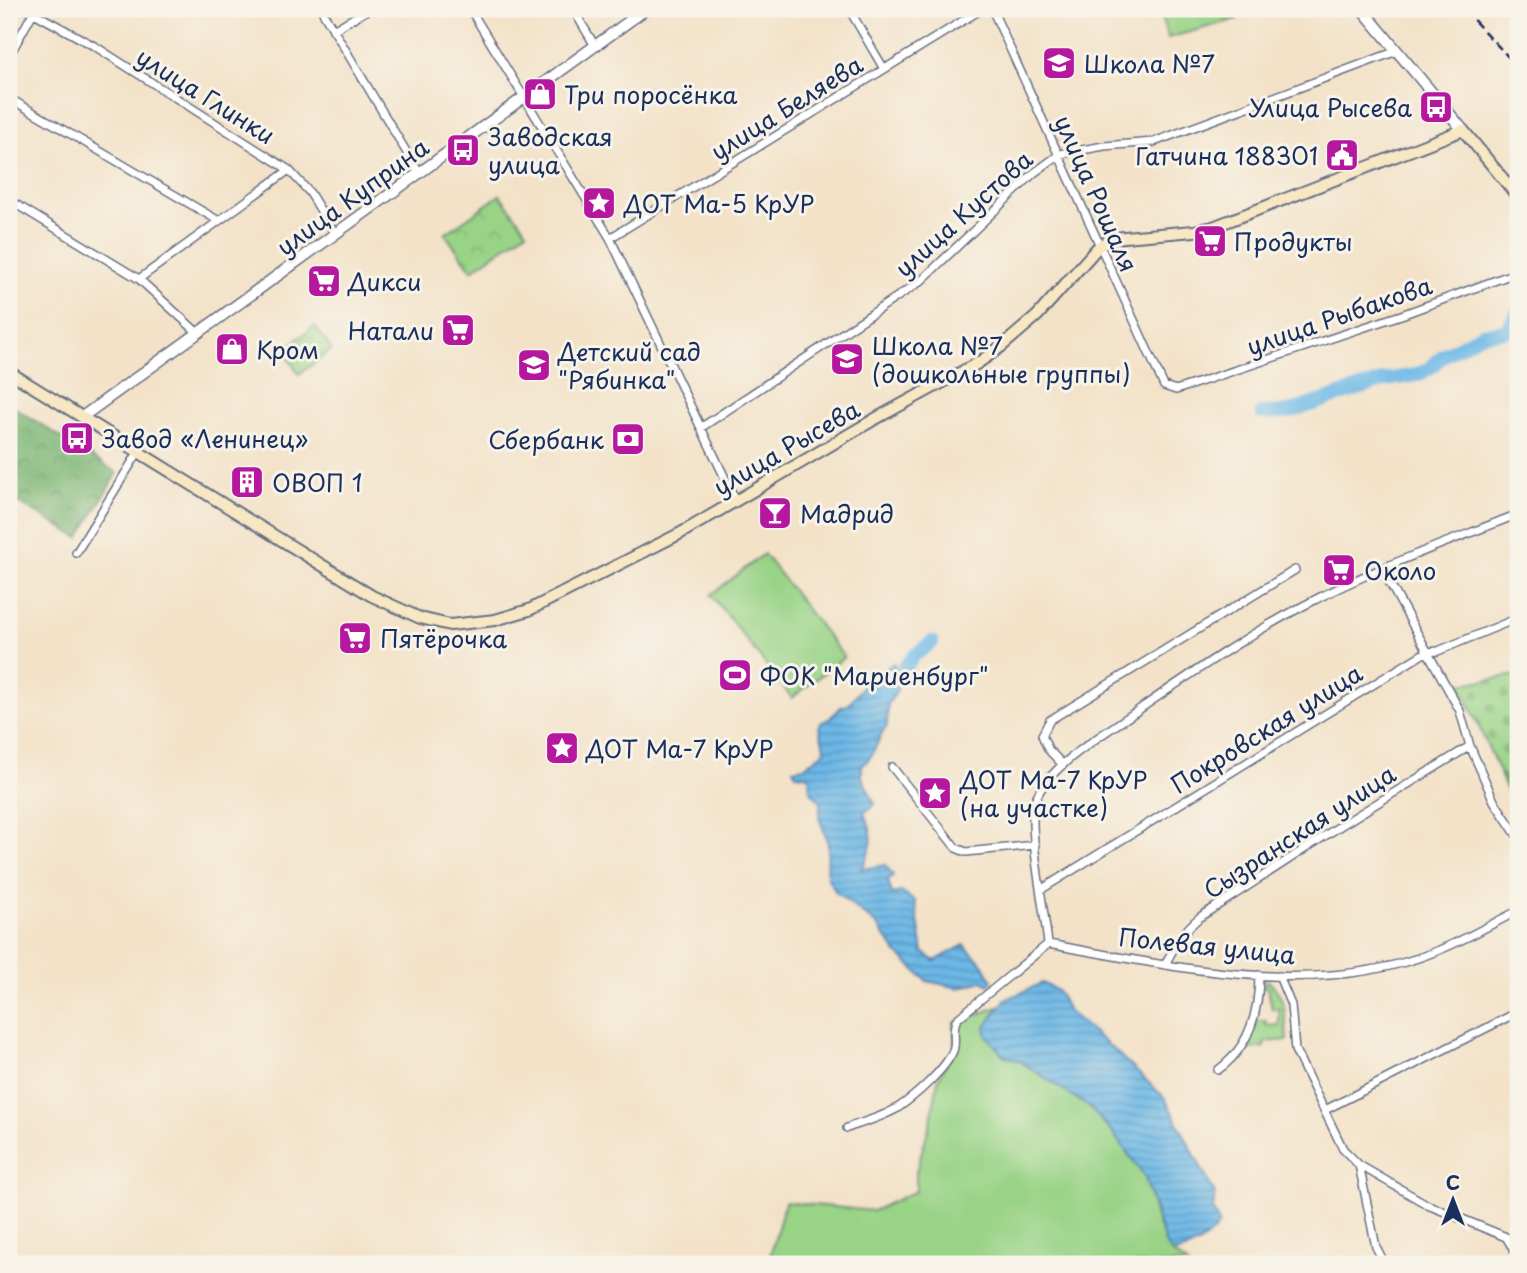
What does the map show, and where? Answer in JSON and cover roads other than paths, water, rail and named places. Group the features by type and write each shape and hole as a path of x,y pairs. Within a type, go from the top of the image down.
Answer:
{"main road":[{"path":"1509,9 1518,17"},
{"path":"1099,246 1113,238 1213,227 1463,130 1518,197"},
{"name":"улица Рысева","path":"9,372 372,596 401,610 450,625 495,620 529,610 572,590 736,501 1002,346 1037,316 1099,246"}],"street":[{"path":"321,9 419,173"},
{"path":"333,30 369,9"},
{"path":"470,9 610,238 736,501"},
{"path":"573,9 595,46"},
{"name":"улица Куприна","path":"82,417 646,9"},
{"path":"849,9 884,69"},
{"name":"улица Беляева","path":"610,238 982,9"},
{"name":"улица Рошаля","path":"992,9 1164,386 1170,390"},
{"path":"1362,9 1463,130"},
{"path":"9,56 34,11"},
{"name":"улица Глинки","path":"34,11 96,47 289,170 310,193 335,234"},
{"name":"улица Кустова","path":"702,426 921,281 1034,173 1060,154 1104,146 1154,142 1397,51"},
{"path":"9,98 219,221"},
{"path":"139,279 289,170"},
{"path":"9,200 139,279 198,333"},
{"name":"улица Рыбакова","path":"1170,390 1404,314 1518,272"},
{"path":"76,553 138,451"},
{"path":"847,1128 898,1108 930,1079 942,1068 954,1050 954,1023 957,1019 1048,944 1035,845 1034,804 1042,786 1063,765 1107,731 1210,662 1303,606 1382,569 1518,514"},
{"path":"1382,569 1460,711 1470,747 1494,801 1518,837"},
{"path":"1063,765 1048,749 1042,735 1050,720 1295,570"},
{"name":"Покровская улица","path":"1042,889 1426,652 1438,651 1518,618"},
{"name":"Сызранская улица","path":"1165,965 1176,941 1186,928 1200,917 1339,826 1470,747"},
{"path":"892,767 956,848 966,852 1035,845"},
{"name":"Полевая улица","path":"1048,944 1165,965 1259,975 1349,974 1436,952 1518,911"},
{"path":"1218,1070 1228,1063 1246,1040 1256,1017 1259,975"},
{"path":"1279,976 1291,1005 1295,1050 1343,1149 1359,1165 1428,1205 1506,1237 1518,1256"},
{"path":"1325,1110 1518,1012"},
{"path":"1359,1165 1376,1247 1385,1264"}],"water":[{"path":"894,663 897,691 888,704 887,726 870,757 862,765 862,777 875,804 864,813 872,841 862,869 885,865 893,875 888,881 892,894 901,892 915,901 923,952 935,961 964,945 984,965 992,981 989,985 982,981 959,988 927,981 897,953 878,926 836,892 827,877 828,844 819,816 821,801 811,792 807,775 796,774 793,769 804,767 825,751 819,727 821,723 841,707 848,705 866,682"},
{"path":"1042,983 1058,991 1068,1011 1165,1098 1215,1194 1213,1210 1219,1224 1199,1243 1172,1253 1166,1246 1145,1177 1111,1130 1089,1107 1020,1061 1003,1055 987,1036 985,1028 1005,1000"}],"waterway":[{"path":"1262,413 1289,412 1385,380 1417,375 1430,368 1444,355 1482,334 1506,331 1518,312"},
{"path":"883,692 915,655 932,642"}],"railway":[{"path":"1463,9 1518,67"}],"place":[{"name":"Школа №7","path":"1059,63"},
{"name":"Три поросёнка","path":"540,94"},
{"name":"Улица Рысева","path":"1436,107"},
{"name":"Заводская улица","path":"463,150"},
{"name":"Гатчина 188301","path":"1342,155"},
{"name":"ДОТ Ма-5 КрУР","path":"599,203"},
{"name":"Продукты","path":"1210,241"},
{"name":"Дикси","path":"324,281"},
{"name":"Натали","path":"458,330"},
{"name":"Кром","path":"232,349"},
{"name":"Школа №7 (дошкольные группы)","path":"847,359"},
{"name":"Детский сад \"Рябинка\"","path":"534,365"},
{"name":"Завод «Ленинец»","path":"77,438"},
{"name":"Сбербанк","path":"628,439"},
{"name":"ОВОП 1","path":"247,482"},
{"name":"Мадрид","path":"775,513"},
{"name":"Около","path":"1339,570"},
{"name":"Пятёрочка","path":"355,638"},
{"name":"ФОК \"Мариенбург\"","path":"735,675"},
{"name":"ДОТ Ма-7 КрУР","path":"562,748"},
{"name":"ДОТ Ма-7 КрУР (на участке)","path":"935,793"}]}
